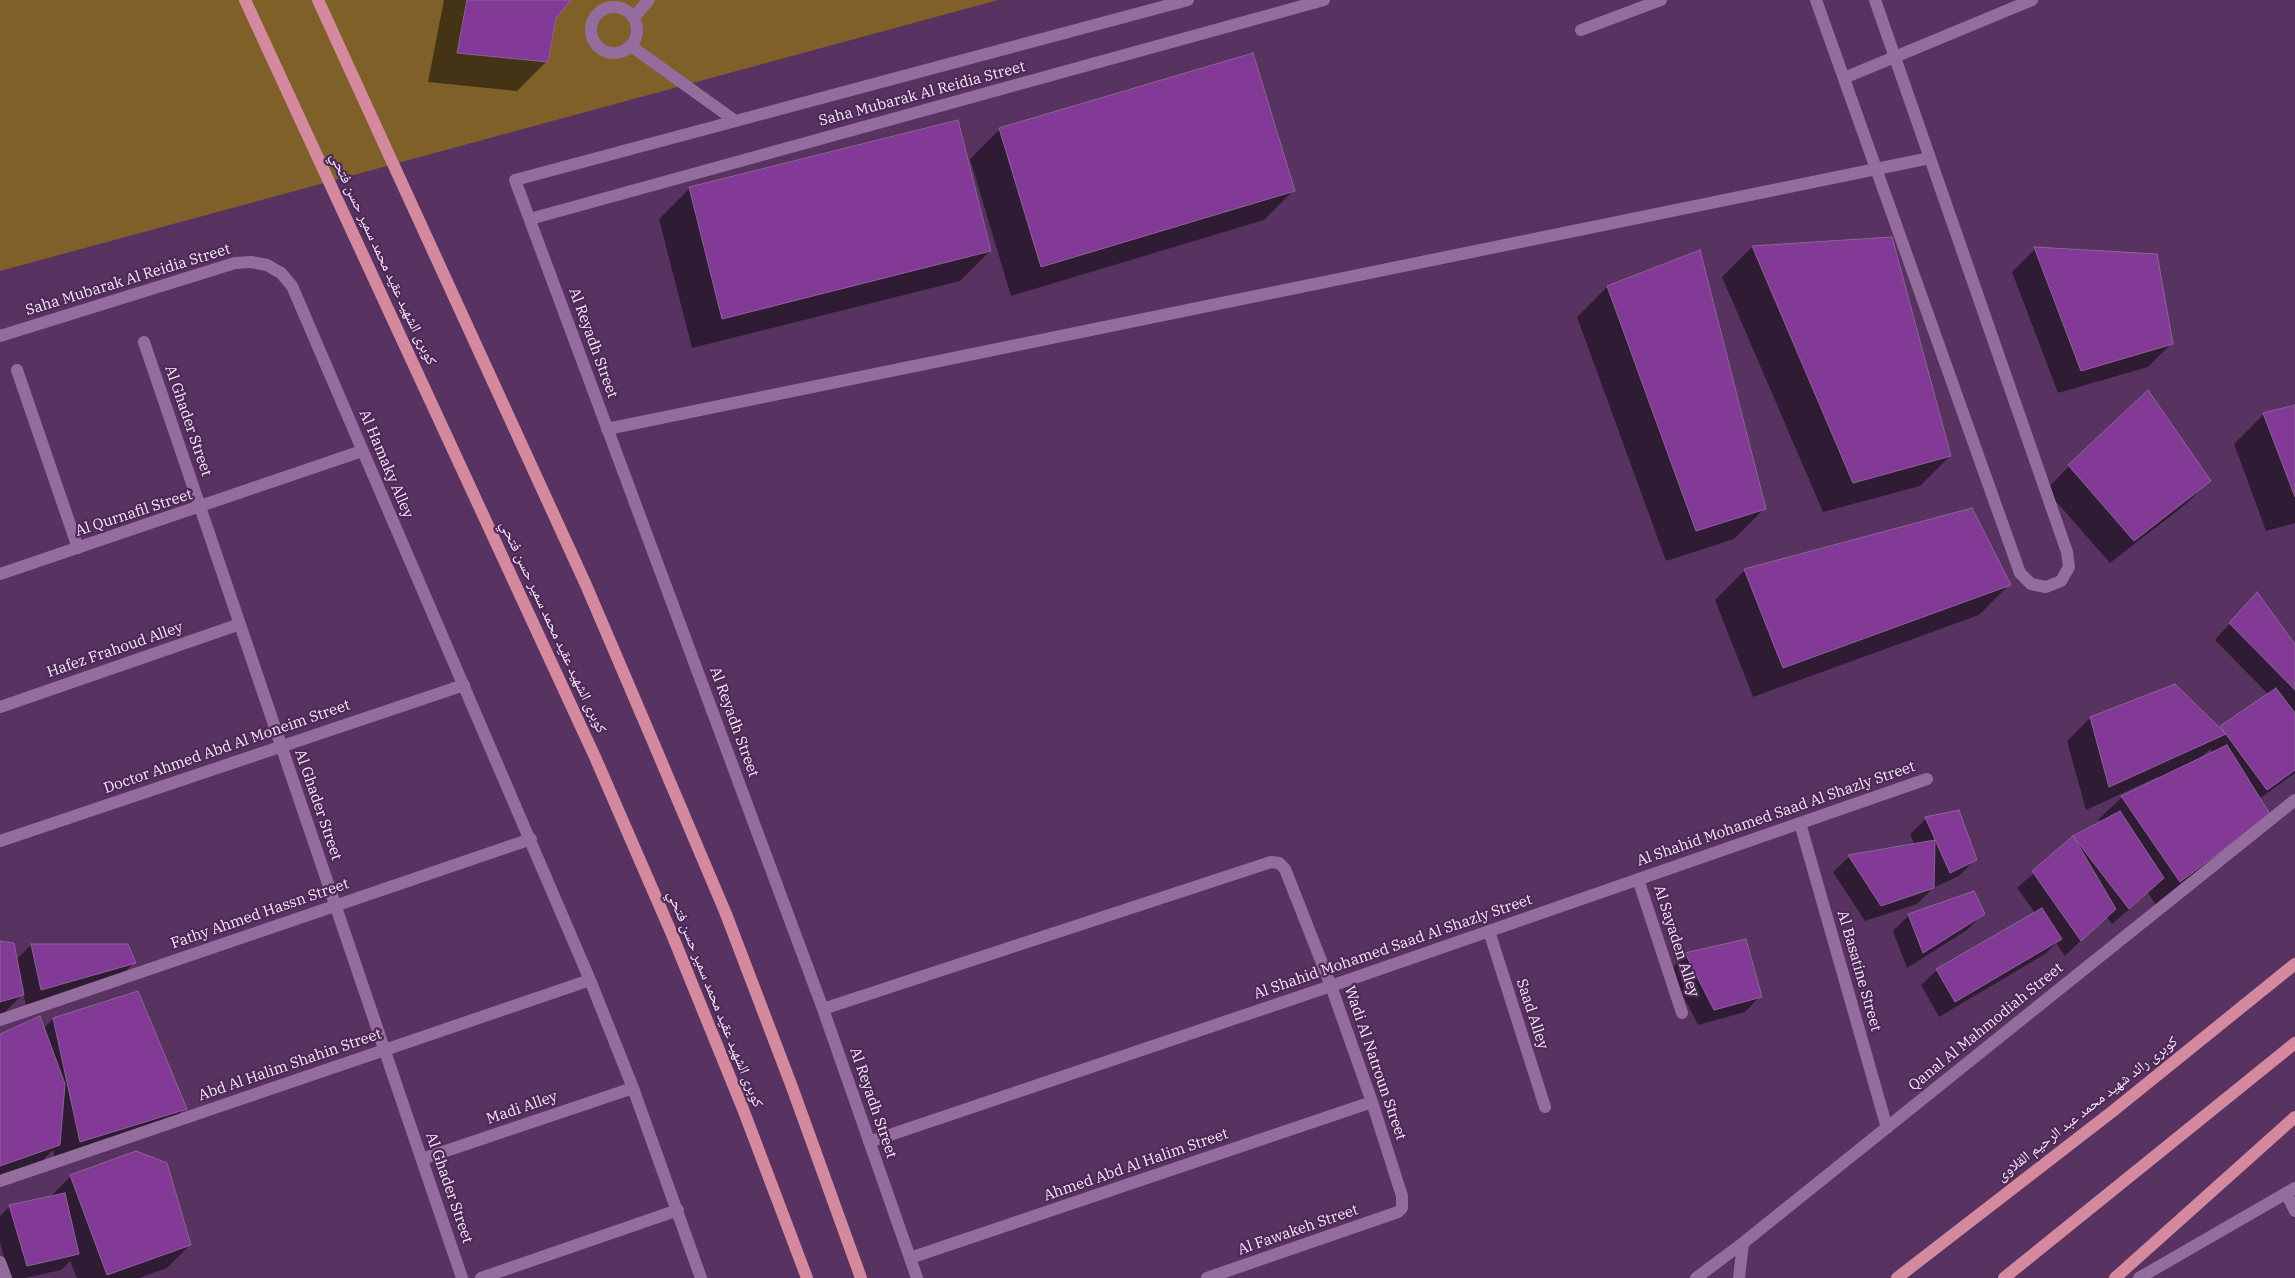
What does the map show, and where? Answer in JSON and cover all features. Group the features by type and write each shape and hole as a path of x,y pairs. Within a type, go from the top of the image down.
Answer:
{"main road":[{"name":"كوبرى الشهيد عقيد محمد سمير حسن فتحي","path":"245,0 595,757 671,932 807,1278"},
{"path":"318,0 586,586 651,737 726,914 862,1278"},
{"name":"كوبرى رائد شهيد محمد عبد الرحيم القلاوى","path":"1897,1278 2113,1111 2295,964"},
{"path":"2004,1278 2295,1043"},
{"path":"2115,1278 2295,1117"}],"street":[{"path":"634,17 649,0"},
{"name":"Saha Mubarak Al Reidia Street","path":"515,180 1188,0"},
{"name":"Saha Mubarak Al Reidia Street","path":"530,219 1324,0"},
{"path":"1581,30 1661,0"},
{"path":"1816,0 2020,573 2031,584 2046,587 2061,581 2069,567 2068,552 1875,0"},
{"path":"1844,78 2032,0"},
{"path":"619,6 634,17 637,37 632,46 624,51 614,53 605,51 597,46 592,37 591,27 594,18 600,11 609,7 619,6"},
{"path":"632,46 734,120"},
{"path":"607,428 1930,158"},
{"name":"Al Reyadh Street","path":"515,180 823,1009 917,1278"},
{"name":"Saha Mubarak Al Reidia Street","path":"0,336 235,263 251,262 267,265"},
{"name":"Al Hamaky Alley","path":"267,265 281,273 292,286 300,300 362,451 531,839 590,980 633,1088 702,1278"},
{"name":"Al Ghader Street","path":"144,342 462,1278"},
{"path":"17,370 78,548"},
{"name":"Al Qurnafil Street","path":"0,574 200,508 362,451"},
{"name":"Hafez Frahoud Alley","path":"0,707 240,624"},
{"name":"Doctor Ahmed Abd Al Moneim Street","path":"0,841 464,685"},
{"name":"Al Shahid Mohamed Saad Al Shazly Street","path":"869,1142 1489,932 1927,779"},
{"name":"Qanal Al Mahmodiah Street","path":"1696,1278 1743,1244 2295,800"},
{"name":"Al Basatine Street","path":"1800,823 1887,1128"},
{"name":"Fathy Ahmed Hassn Street","path":"0,1020 531,839"},
{"name":"Wadi Al Natroun Street","path":"823,1009 1271,862 1279,863 1285,869 1331,986 1372,1102 1402,1196 1402,1208 1398,1212"},
{"name":"Al Sayaden Alley","path":"1638,879 1682,1013"},
{"name":"Saad Alley","path":"1489,932 1545,1107"},
{"name":"Abd Al Halim Shahin Street","path":"0,1181 590,980"},
{"name":"Madi Alley","path":"422,1159 633,1088"},
{"name":"Ahmed Abd Al Halim Street","path":"910,1258 1372,1102"},
{"path":"2138,1278 2291,1190 2295,1212"},
{"path":"481,1278 678,1210"},
{"name":"Al Fawakeh Street","path":"1207,1278 1398,1212"},
{"path":"1739,1278 1743,1244"},
{"path":"0,1262 6,1278"}],"shaded area":[{"path":"0,0 998,0 0,271"}],"building":[{"path":"467,0 571,0 556,18 548,62 457,53"},
{"path":"1253,53 1295,191 1041,267 999,128"},
{"path":"958,120 991,251 722,319 689,187"},
{"path":"1892,237 1951,456 1853,483 1752,246"},
{"path":"2034,247 2157,254 2173,344 2081,371"},
{"path":"1700,250 1766,509 1696,531 1607,286"},
{"path":"2148,390 2211,481 2134,541 2068,465"},
{"path":"2295,405 2295,497 2263,413"},
{"path":"1972,508 2011,585 1783,668 1744,569"},
{"path":"2257,592 2295,644 2295,690 2229,623"},
{"path":"2175,684 2226,734 2109,787 2090,717"},
{"path":"2276,688 2295,713 2295,770 2267,790 2220,726"},
{"path":"2227,745 2270,814 2180,882 2121,796"},
{"path":"1959,810 1977,860 1950,873 1925,817"},
{"path":"2120,811 2164,878 2129,909 2073,836"},
{"path":"2073,836 2116,909 2081,941 2032,871"},
{"path":"1935,840 1934,888 1881,906 1848,855"},
{"path":"1974,891 1985,914 1923,953 1908,914"},
{"path":"2042,908 2062,939 1955,1002 1936,969"},
{"path":"1746,939 1762,997 1714,1010 1685,953"},
{"path":"0,941 14,943 24,995 0,1002"},
{"path":"31,944 128,944 136,963 41,990"},
{"path":"138,991 187,1109 80,1142 53,1018"},
{"path":"40,1016 65,1084 60,1145 0,1166 0,1034"},
{"path":"136,1151 167,1163 191,1245 107,1275 70,1175"},
{"path":"65,1193 79,1254 27,1266 9,1205"}]}
